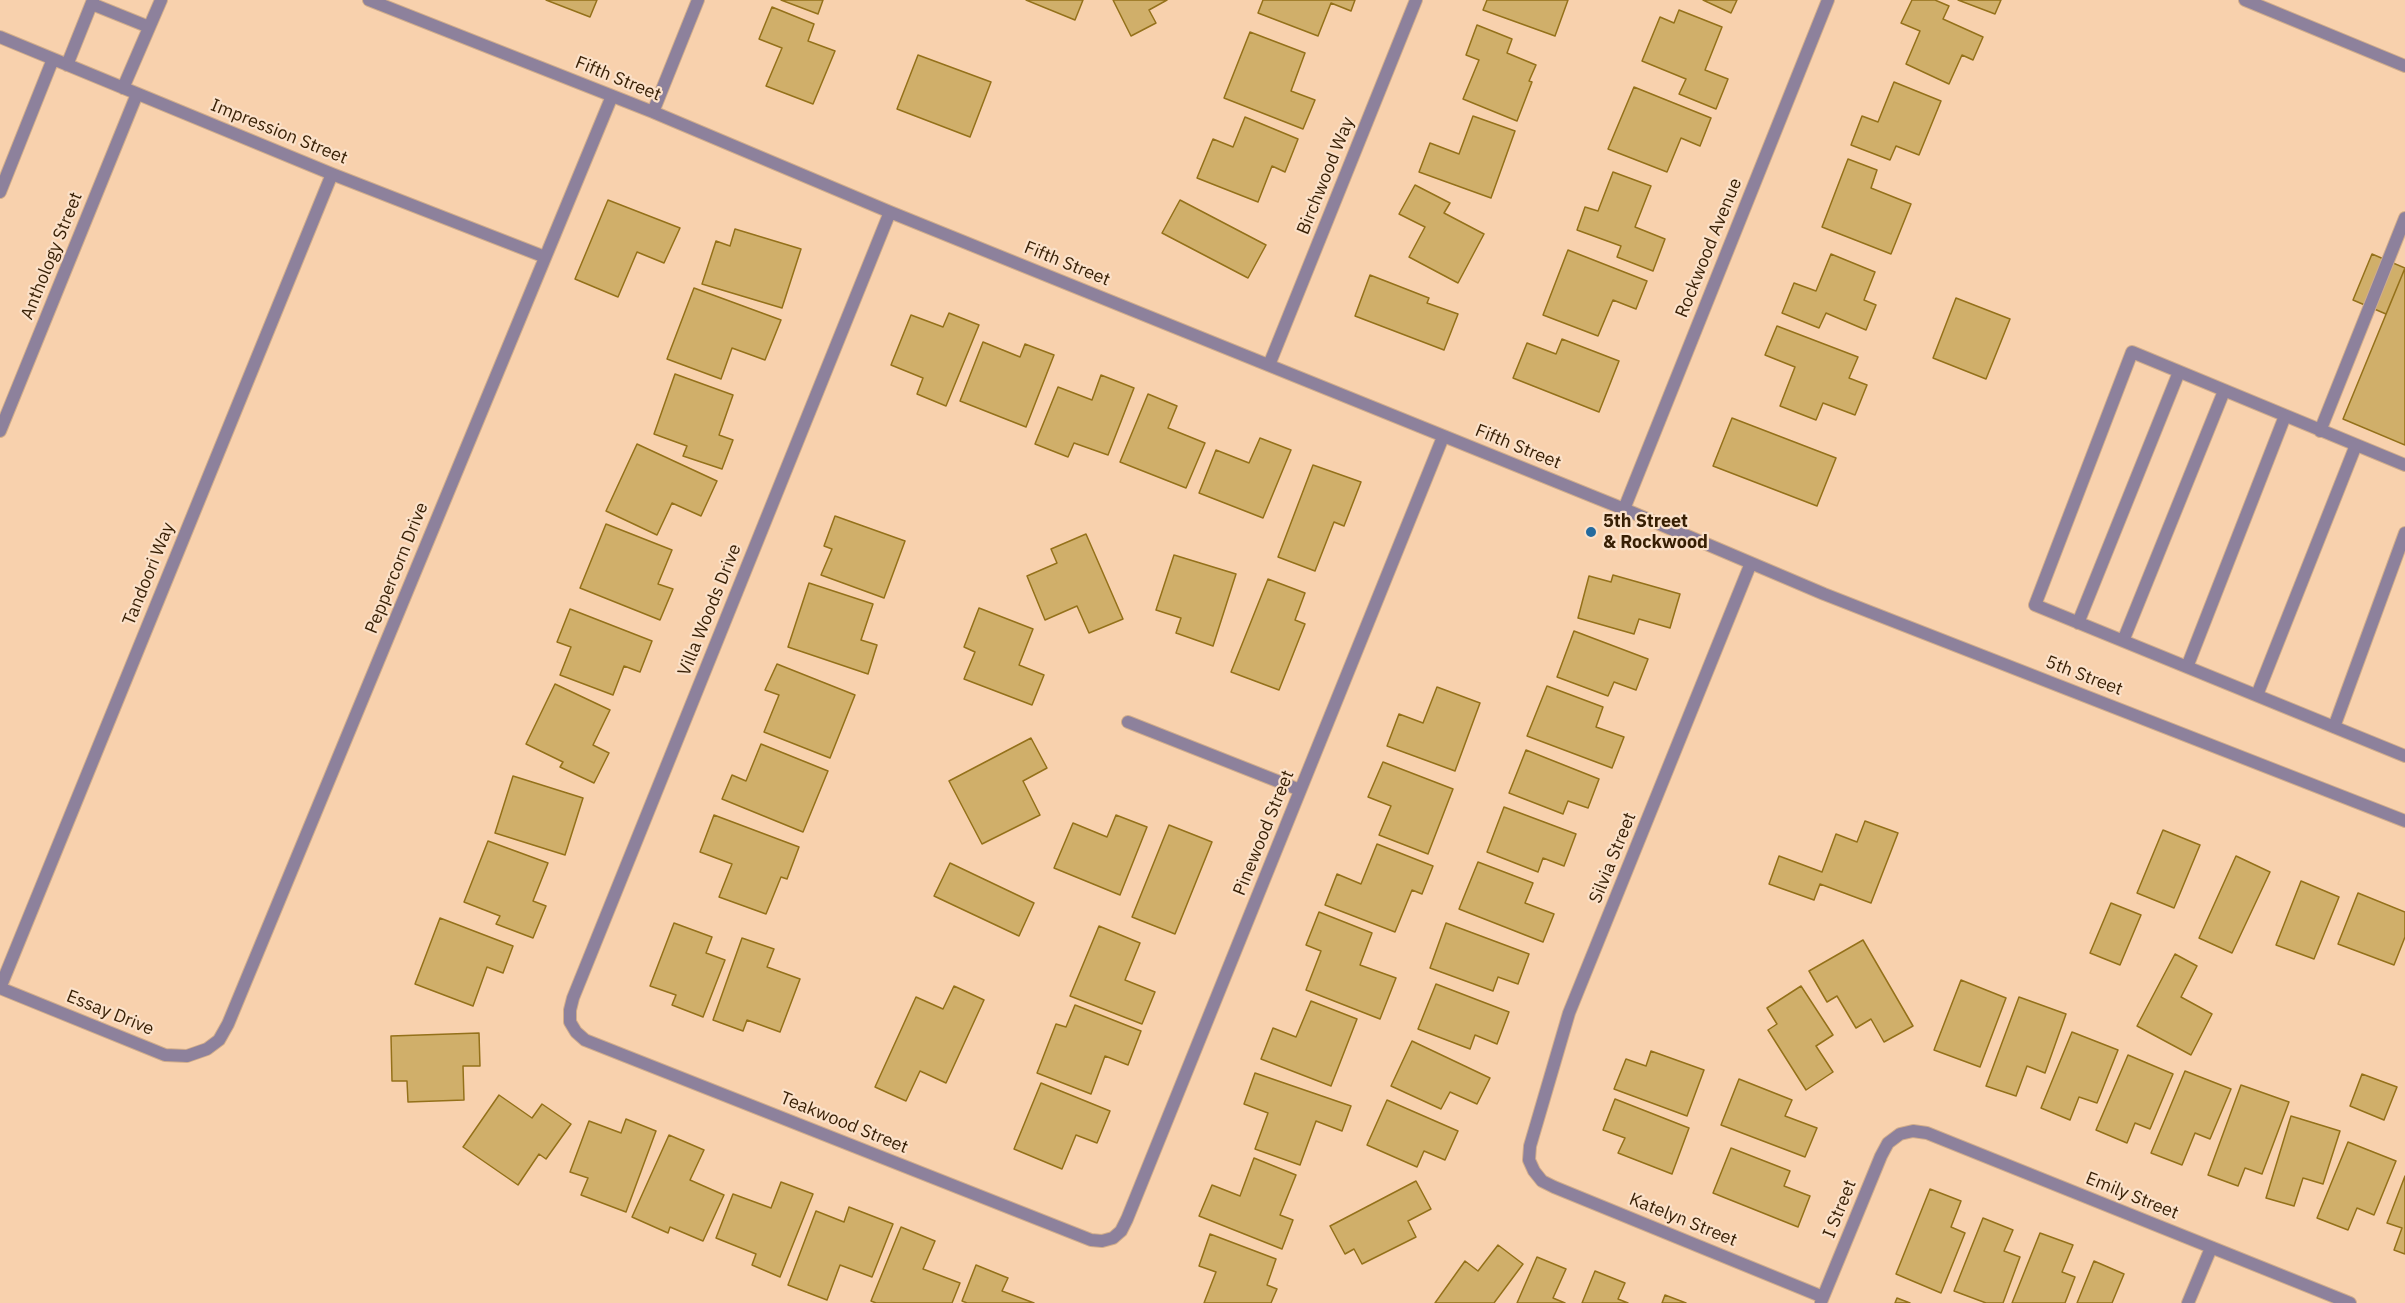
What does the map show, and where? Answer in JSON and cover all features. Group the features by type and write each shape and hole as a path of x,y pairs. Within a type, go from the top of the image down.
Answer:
{"street":[{"path":"123,88 161,0"},
{"name":"Fifth Street","path":"369,0 653,112 890,212 1624,509 1751,563"},
{"path":"653,112 698,0"},
{"name":"Birchwood Way","path":"1269,365 1416,0"},
{"name":"Rockwood Avenue","path":"1624,509 1828,0"},
{"path":"2245,0 2405,66"},
{"path":"67,65 92,2 149,27"},
{"name":"Impression Street","path":"0,37 332,174 545,257"},
{"path":"0,192 53,59"},
{"name":"Anthology Street","path":"0,431 137,94"},
{"name":"Peppercorn Drive","path":"207,1049 219,1040 228,1024 612,96"},
{"name":"Tandoori Way","path":"0,988 332,174"},
{"name":"Villa Woods Drive","path":"570,1022 573,998 890,212"},
{"path":"2320,431 2405,218"},
{"path":"2404,752 2334,727 2035,605 2132,352 2405,465"},
{"path":"2078,622 2179,372"},
{"path":"2123,641 2224,391"},
{"path":"2187,667 2285,416"},
{"name":"Pinewood Street","path":"1113,1238 1121,1231 1127,1219 1443,437"},
{"path":"2257,696 2356,445"},
{"path":"2334,727 2405,533"},
{"name":"5th Street","path":"1751,563 2405,821"},
{"name":"Silvia Street","path":"1534,1171 1529,1160 1530,1146 1569,1013 1751,563"},
{"path":"1128,722 1300,790"},
{"name":"Essay Drive","path":"0,988 165,1055 187,1056 207,1049"},
{"name":"Teakwood Street","path":"570,1022 585,1040 607,1049 1091,1240 1102,1241 1113,1238"},
{"name":"Emily Street","path":"1900,1134 1913,1131 1927,1133 2350,1303"},
{"name":"I Street","path":"1822,1300 1881,1156 1888,1143 1900,1134"},
{"name":"Katelyn Street","path":"1534,1171 1542,1181 1554,1187 1822,1300"},
{"path":"2188,1303 2211,1248"}],"building":[{"path":"546,0 597,0 590,17"},
{"path":"781,0 823,0 818,14"},
{"path":"1026,0 1083,0 1075,20"},
{"path":"1113,0 1167,0 1149,10 1156,23 1131,36"},
{"path":"1263,0 1355,0 1351,11 1331,3 1318,36 1258,13"},
{"path":"1487,0 1568,0 1555,36 1483,10"},
{"path":"1703,0 1737,0 1731,13"},
{"path":"1912,0 1935,0 1949,6 1943,19 1983,37 1973,60 1962,55 1949,84 1906,64 1920,31 1901,23"},
{"path":"1958,0 2001,0 1995,14"},
{"path":"772,7 814,24 808,41 835,51 813,104 766,86 782,48 759,39"},
{"path":"1679,10 1722,27 1705,70 1728,79 1716,109 1679,94 1686,79 1642,61 1660,17 1674,23"},
{"path":"1477,25 1512,39 1507,53 1536,65 1517,121 1463,99 1479,60 1466,55"},
{"path":"1250,32 1305,53 1291,91 1315,100 1303,129 1224,98"},
{"path":"918,55 991,82 970,137 897,109"},
{"path":"1894,82 1941,101 1919,155 1896,146 1890,160 1851,145 1862,116 1878,122"},
{"path":"1634,87 1711,118 1700,146 1681,138 1667,172 1608,149"},
{"path":"1473,116 1515,131 1491,198 1419,172 1430,143 1459,154"},
{"path":"1245,117 1298,139 1285,172 1272,166 1258,202 1197,178 1213,139 1233,147"},
{"path":"1848,159 1877,170 1871,188 1911,204 1891,254 1822,227"},
{"path":"1613,172 1651,186 1635,227 1665,239 1653,271 1617,257 1621,246 1577,230 1585,207 1598,211"},
{"path":"1415,185 1450,203 1444,213 1484,234 1458,283 1409,257 1425,227 1399,214"},
{"path":"608,200 680,228 664,263 637,252 618,297 575,279"},
{"path":"1180,200 1266,245 1248,278 1162,233"},
{"path":"735,229 801,249 782,308 702,284 716,241 730,246"},
{"path":"1568,250 1647,281 1636,309 1613,300 1598,336 1543,315"},
{"path":"1831,254 1875,272 1864,300 1876,305 1866,330 1826,313 1819,328 1782,313 1794,283 1816,291"},
{"path":"2372,254 2405,268 2386,314 2353,300"},
{"path":"2405,268 2405,445 2343,419"},
{"path":"1370,275 1429,298 1427,303 1458,314 1444,350 1355,316"},
{"path":"694,288 781,320 765,360 732,348 721,379 667,359"},
{"path":"1956,298 2010,319 1986,379 1933,358"},
{"path":"949,313 979,325 946,406 917,394 923,378 891,365 911,315 943,327"},
{"path":"1777,326 1858,357 1849,378 1867,385 1855,415 1823,403 1816,420 1780,406 1795,367 1765,355"},
{"path":"1562,339 1619,361 1599,412 1513,378 1527,343 1556,354"},
{"path":"983,342 1020,357 1025,344 1054,355 1026,427 960,401"},
{"path":"675,374 733,395 719,435 733,440 722,469 683,456 687,446 654,434"},
{"path":"1101,375 1134,388 1108,455 1074,443 1068,457 1035,444 1058,387 1092,400"},
{"path":"1148,394 1177,406 1168,428 1205,443 1186,488 1120,462"},
{"path":"1732,418 1836,458 1817,506 1713,466"},
{"path":"1260,438 1291,450 1263,518 1199,493 1216,450 1249,463"},
{"path":"637,444 717,481 701,516 672,503 657,535 606,511"},
{"path":"1313,465 1361,482 1344,526 1334,522 1315,571 1278,557"},
{"path":"835,516 905,541 884,598 821,575 832,549 824,546"},
{"path":"606,524 672,550 658,584 673,589 660,620 580,588"},
{"path":"1086,534 1123,619 1089,633 1077,606 1045,620 1027,576 1057,563 1051,549"},
{"path":"1174,555 1236,574 1213,646 1176,633 1181,618 1156,610"},
{"path":"1613,575 1680,594 1670,628 1639,619 1634,634 1578,618 1589,576 1611,582"},
{"path":"1268,579 1305,593 1295,620 1305,624 1279,690 1231,672"},
{"path":"809,583 873,604 861,640 877,645 868,674 788,647"},
{"path":"979,608 1033,629 1019,665 1044,675 1032,705 964,679 975,652 964,647"},
{"path":"570,609 652,641 640,672 624,666 613,695 560,675 571,647 557,642"},
{"path":"1574,631 1648,659 1636,690 1614,682 1608,696 1557,677"},
{"path":"777,664 855,695 830,758 764,732 779,695 765,690"},
{"path":"555,684 610,710 593,745 609,753 594,783 560,767 563,762 526,744"},
{"path":"1547,686 1603,707 1596,727 1624,737 1612,768 1527,736"},
{"path":"1437,687 1480,703 1455,771 1387,746 1399,714 1423,723"},
{"path":"1031,738 1047,768 1023,781 1040,815 982,844 949,781"},
{"path":"761,744 828,771 803,832 722,799 732,775 746,781"},
{"path":"1526,750 1599,779 1588,808 1568,801 1563,814 1509,793"},
{"path":"1383,762 1453,789 1428,854 1379,835 1391,806 1368,797"},
{"path":"513,776 583,798 565,855 495,833"},
{"path":"1504,807 1576,834 1564,866 1543,858 1538,872 1487,852"},
{"path":"714,815 799,847 787,879 781,877 766,914 719,897 732,864 700,852"},
{"path":"1116,815 1147,827 1120,895 1054,868 1073,823 1107,837"},
{"path":"1865,821 1898,833 1871,903 1820,884 1814,900 1769,884 1779,856 1822,872 1836,834 1857,842"},
{"path":"1169,825 1212,842 1175,934 1132,917"},
{"path":"2163,830 2200,845 2174,908 2137,893"},
{"path":"488,841 548,863 533,901 546,906 533,938 496,924 500,916 464,902"},
{"path":"1377,844 1433,866 1422,894 1412,890 1395,932 1325,905 1337,874 1361,884"},
{"path":"2236,856 2270,872 2232,953 2199,938"},
{"path":"1478,862 1533,883 1525,903 1554,914 1543,942 1459,909"},
{"path":"950,863 1034,903 1019,936 934,896"},
{"path":"2301,881 2339,897 2314,959 2276,945"},
{"path":"2358,893 2405,912 2405,937 2394,965 2338,944"},
{"path":"2111,903 2141,915 2120,965 2090,953"},
{"path":"1319,912 1372,933 1360,965 1396,978 1380,1019 1306,990 1321,951 1306,945"},
{"path":"440,918 513,946 503,973 487,967 473,1006 415,984"},
{"path":"674,923 712,937 706,953 725,960 703,1017 672,1005 676,995 650,986"},
{"path":"1446,923 1529,954 1518,984 1498,977 1493,991 1430,968"},
{"path":"1099,926 1140,943 1125,980 1155,992 1142,1024 1070,996"},
{"path":"742,938 774,949 767,967 800,979 780,1032 747,1020 743,1031 713,1020"},
{"path":"1863,940 1913,1026 1884,1042 1871,1019 1856,1028 1837,996 1827,1002 1809,971"},
{"path":"2175,954 2197,966 2181,997 2212,1014 2191,1055 2137,1026"},
{"path":"1961,980 2006,998 1980,1067 1934,1050"},
{"path":"1436,984 1509,1012 1497,1044 1475,1035 1470,1049 1418,1029"},
{"path":"954,986 984,1000 946,1083 920,1071 906,1101 875,1087 916,997 943,1009"},
{"path":"1801,986 1833,1035 1816,1046 1833,1072 1806,1090 1768,1030 1777,1024 1767,1008"},
{"path":"2019,997 2066,1014 2045,1073 2027,1066 2016,1096 1986,1086"},
{"path":"1311,1001 1357,1019 1331,1086 1261,1059 1273,1028 1296,1037"},
{"path":"1075,1005 1141,1031 1128,1065 1105,1056 1091,1094 1037,1073 1056,1024 1066,1027"},
{"path":"2072,1032 2118,1050 2097,1103 2079,1097 2070,1120 2041,1108"},
{"path":"479,1033 480,1066 463,1066 464,1100 408,1102 407,1081 392,1081 391,1036"},
{"path":"1412,1041 1490,1078 1477,1104 1450,1092 1441,1109 1391,1086"},
{"path":"1651,1051 1704,1070 1687,1116 1614,1089 1626,1059 1646,1066"},
{"path":"2128,1055 2173,1074 2150,1129 2135,1123 2127,1143 2096,1130"},
{"path":"2185,1071 2231,1089 2210,1139 2195,1133 2182,1165 2151,1153"},
{"path":"1255,1073 1351,1106 1342,1131 1316,1121 1300,1165 1255,1149 1268,1113 1244,1104"},
{"path":"2362,1074 2397,1087 2384,1120 2350,1106"},
{"path":"1739,1079 1792,1100 1785,1116 1817,1128 1805,1157 1721,1125"},
{"path":"1041,1083 1110,1111 1097,1143 1076,1135 1062,1169 1014,1149"},
{"path":"2241,1085 2289,1102 2262,1174 2245,1168 2238,1186 2208,1175"},
{"path":"499,1095 532,1118 542,1104 571,1124 546,1159 539,1154 518,1185 463,1147"},
{"path":"1615,1099 1689,1128 1672,1174 1618,1153 1625,1138 1603,1130"},
{"path":"1387,1100 1458,1131 1445,1160 1424,1151 1417,1167 1367,1145"},
{"path":"2291,1116 2340,1131 2323,1184 2303,1178 2294,1206 2266,1198"},
{"path":"626,1119 656,1131 626,1212 581,1195 588,1178 570,1172 589,1121 621,1133"},
{"path":"669,1135 704,1150 690,1180 724,1195 703,1241 670,1227 668,1233 632,1217"},
{"path":"2348,1142 2396,1161 2374,1215 2357,1208 2348,1230 2317,1218"},
{"path":"1731,1148 1790,1171 1784,1186 1810,1196 1798,1227 1713,1193"},
{"path":"1254,1158 1296,1175 1280,1215 1293,1220 1282,1249 1199,1216 1212,1185 1240,1196"},
{"path":"2405,1176 2405,1254 2394,1250 2402,1228 2387,1223"},
{"path":"1416,1181 1431,1209 1408,1221 1416,1237 1362,1264 1354,1249 1345,1254 1330,1226"},
{"path":"781,1182 813,1194 780,1277 752,1265 756,1254 716,1238 733,1194 771,1208"},
{"path":"1930,1189 1961,1201 1951,1227 1965,1233 1941,1293 1896,1274"},
{"path":"849,1207 893,1224 872,1277 840,1265 827,1300 788,1285 816,1211 844,1222"},
{"path":"1983,1218 2013,1230 2004,1251 2020,1257 2003,1303 1986,1303 1954,1291"},
{"path":"901,1227 935,1241 923,1269 960,1283 952,1303 876,1303 871,1301"},
{"path":"2040,1233 2073,1245 2062,1272 2075,1277 2065,1303 2012,1303"},
{"path":"1210,1234 1276,1259 1267,1285 1277,1289 1271,1303 1204,1303 1216,1272 1199,1266"},
{"path":"1498,1245 1523,1264 1494,1303 1435,1303 1465,1261 1478,1271"},
{"path":"1537,1257 1566,1269 1553,1298 1565,1303 1517,1303"},
{"path":"2094,1261 2124,1274 2112,1303 2077,1303"},
{"path":"976,1265 1008,1278 1002,1291 1034,1303 967,1303 962,1301"},
{"path":"1595,1271 1625,1283 1618,1299 1628,1303 1582,1303"},
{"path":"1665,1295 1686,1303 1662,1303"},
{"path":"1897,1298 1910,1303 1895,1303"}],"place":[{"name":"5th Street & Rockwood","path":"1591,532"}]}
